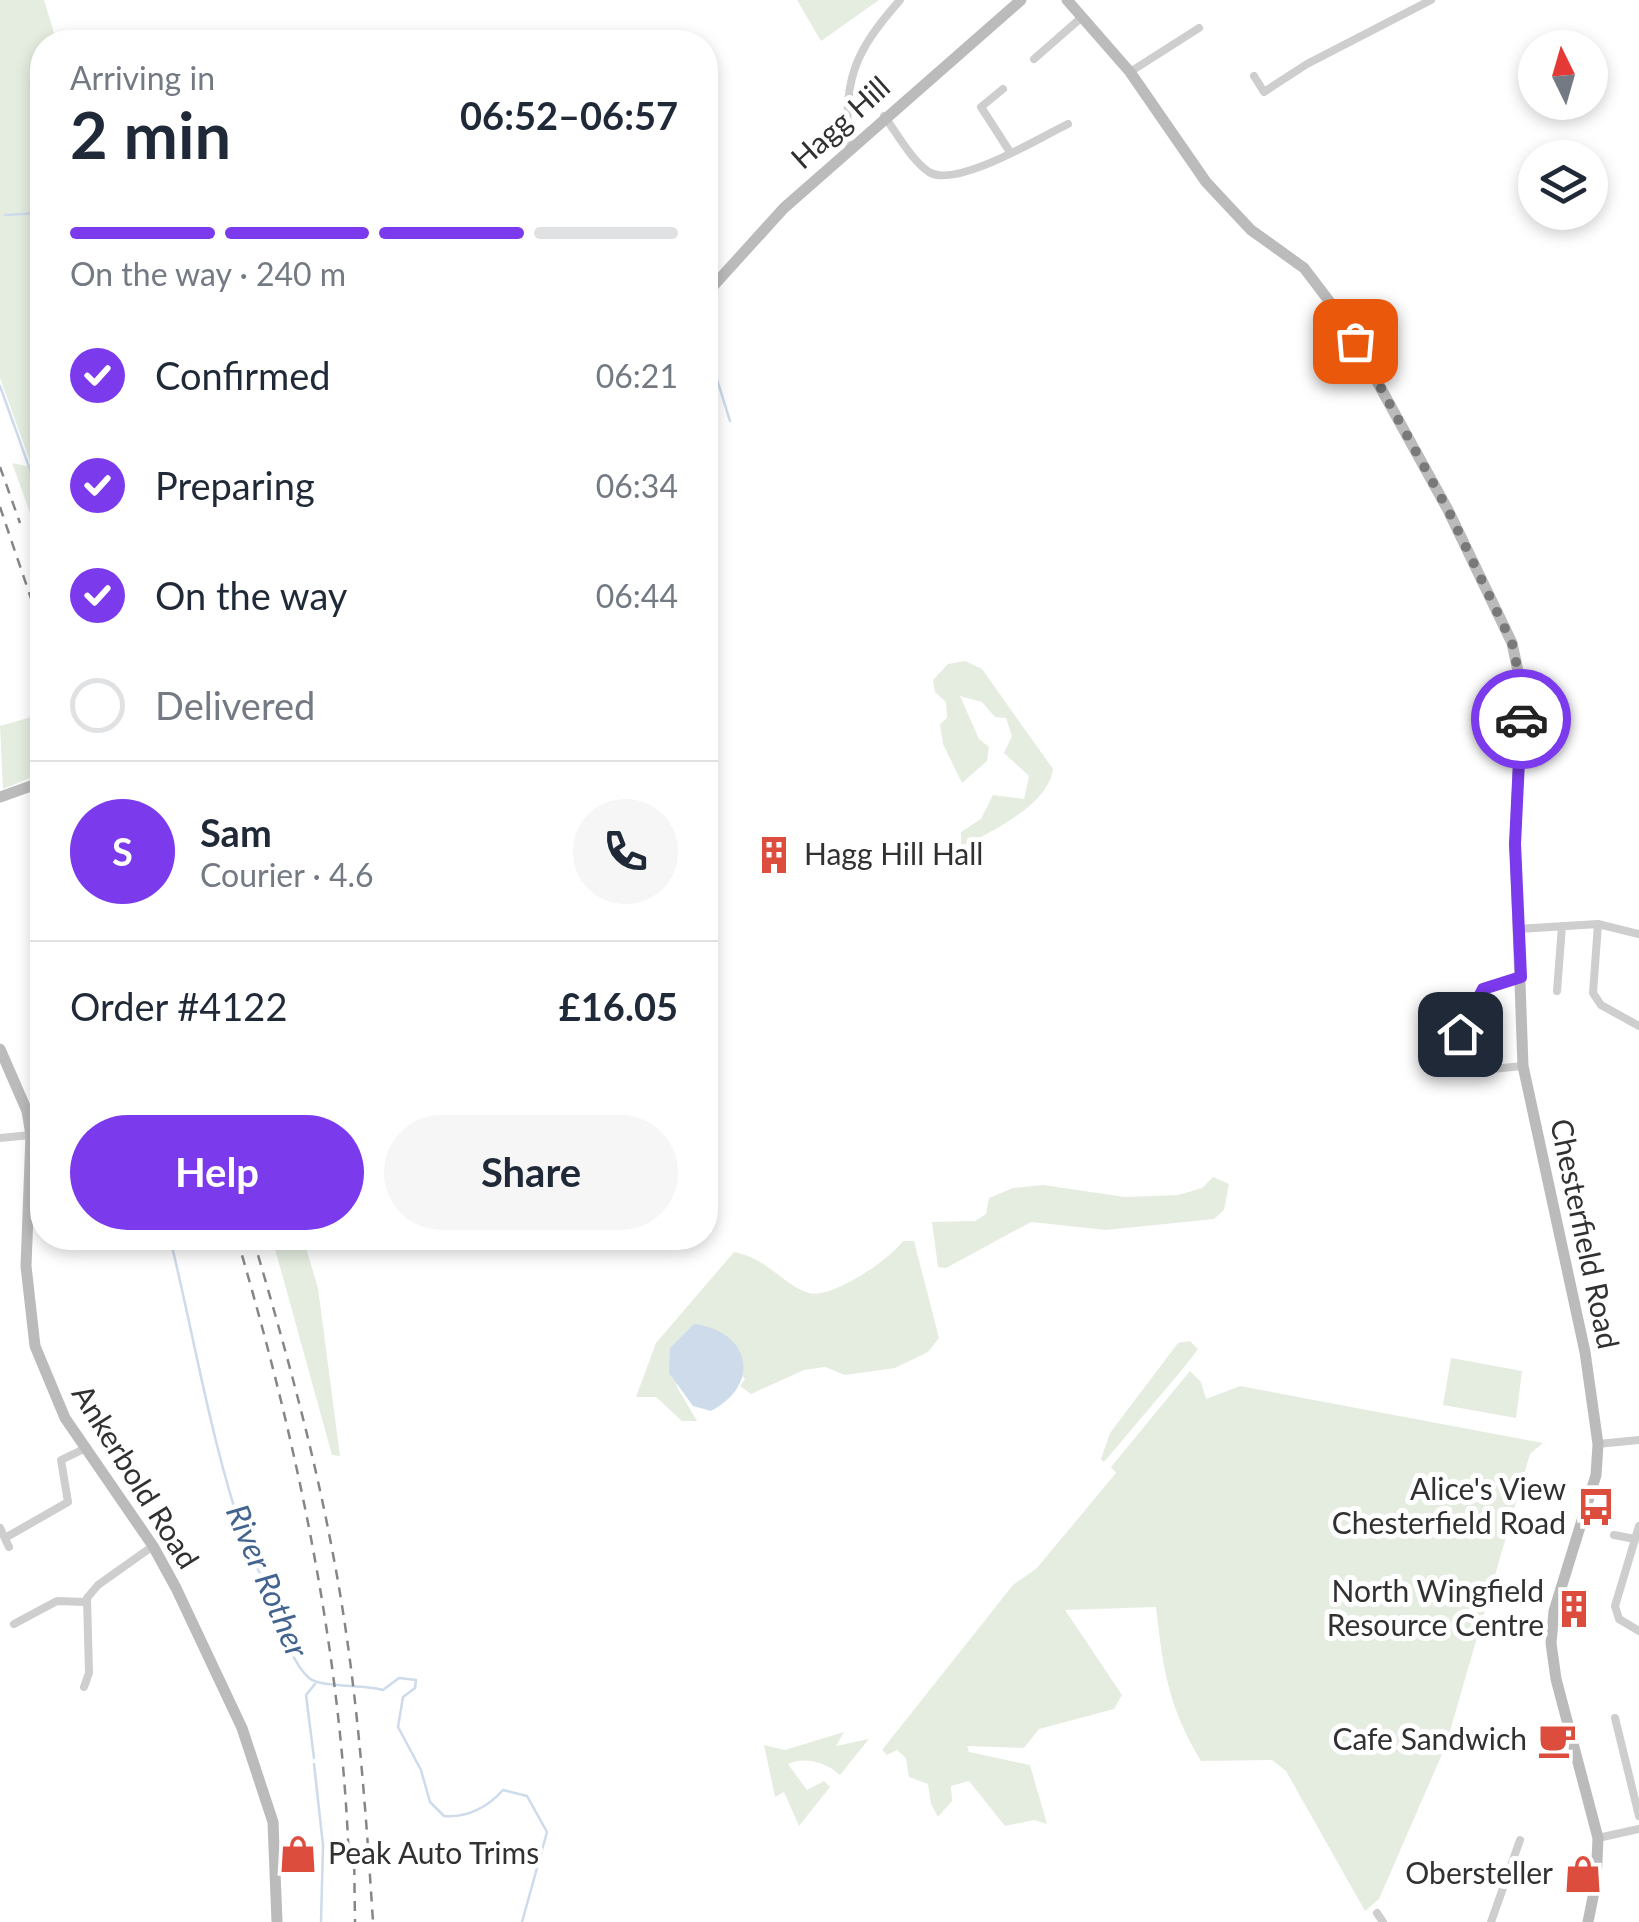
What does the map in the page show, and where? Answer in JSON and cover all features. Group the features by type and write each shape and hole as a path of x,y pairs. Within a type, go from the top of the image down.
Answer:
{"main road":[{"name":"Hagg Hill","path":"718,281 784,208 884,116 1021,0"},
{"path":"1067,0 1130,72"},
{"name":"Chesterfield Road","path":"1130,72 1185,154 1243,222 1304,268 1319,286 1368,363 1512,643 1522,690 1515,844 1523,1066 1584,1352 1598,1444 1596,1475 1554,1611 1551,1643 1556,1679 1598,1838 1588,1922"},
{"path":"0,796 30,786"},
{"name":"Ankerbold Road","path":"0,1049 27,1111 30,1129"},
{"name":"Ankerbold Road","path":"30,1161 26,1266 32,1332 51,1391 84,1449 153,1546 242,1728 273,1822 277,1922"}],"street":[{"path":"849,148 853,64 868,36 900,0"},
{"path":"1400,0 1407,13"},
{"path":"1254,76 1264,92 1307,64 1431,0"},
{"path":"1034,59 1082,17"},
{"path":"1130,72 1199,28"},
{"path":"1003,89 981,106 1010,152"},
{"path":"884,116 921,164 938,176 962,174 1068,124"},
{"path":"1518,929 1598,924 1639,934"},
{"path":"1598,924 1594,993 1601,1006 1639,1026"},
{"path":"1557,990 1562,926"},
{"path":"1521,977 1483,989 1460,1034 1459,1047 1481,1070 1523,1066"},
{"path":"0,1138 30,1135"},
{"path":"1598,1444 1639,1440"},
{"path":"0,1528 7,1543 60,1510 68,1502 61,1460 84,1449"},
{"path":"1639,1526 1615,1606 1619,1618 1639,1631"},
{"path":"1614,1536 1634,1540"},
{"path":"84,1687 89,1672 86,1602 98,1585 153,1546"},
{"path":"14,1624 57,1601 86,1602"},
{"path":"1615,1718 1639,1816"},
{"path":"1598,1838 1639,1829"},
{"path":"1490,1922 1520,1840"},
{"path":"1378,1913 1383,1922"}],"shaded area":[{"path":"0,0 44,0 53,30 30,30 30,461 0,378"},
{"path":"797,0 879,0 821,41"},
{"path":"12,463 30,467 30,513"},
{"path":"965,661 982,669 1053,769 1041,795 1030,806 961,848 961,832 981,819 993,795 1024,799 1029,776 1004,753 1012,736 1006,718 995,717 982,702 960,696 979,739 989,747 987,761 962,783 943,744 940,724 947,718 946,702 935,692 933,680 948,664"},
{"path":"30,717 30,778 3,789 0,726"},
{"path":"1213,1177 1229,1184 1224,1210 1214,1219 1106,1230 1031,1222 946,1268 938,1267 932,1222 975,1221 986,1214 989,1198 1013,1188 1043,1185 1125,1197 1178,1195 1202,1188"},
{"path":"903,1241 914,1241 939,1338 928,1352 895,1368 845,1375 825,1367 804,1370 751,1394 740,1386 745,1379 696,1325 670,1348 677,1387 697,1421 682,1421 656,1397 636,1397 656,1343 734,1252 757,1260 800,1290 819,1293 860,1276"},
{"path":"275,1250 307,1250 318,1288 340,1456 332,1455"},
{"path":"1190,1341 1198,1349 1104,1462 1101,1459 1110,1433 1178,1343"},
{"path":"1451,1358 1522,1371 1516,1418 1443,1405"},
{"path":"1190,1371 1201,1382 1206,1399 1240,1386 1543,1443 1530,1454 1446,1745 1379,1899 1365,1911 1286,1771 1272,1760 1201,1761 1169,1687 1156,1607 1065,1610 1122,1695 1114,1709 1039,1729 1024,1748 967,1746 969,1752 1030,1765 1047,1824 1034,1820 1005,1826 969,1781 951,1786 952,1801 938,1817 928,1784 909,1777 906,1758 897,1750 887,1755 882,1750 1013,1585 1037,1568 1116,1473 1111,1467"},
{"path":"844,1732 836,1746 869,1739 840,1775 816,1762 788,1764 807,1790 824,1781 830,1787 799,1826 784,1792 775,1797 764,1745 785,1750"}],"water":[{"path":"694,1324 727,1337 743,1360 738,1387 711,1411 693,1406 669,1373 670,1348"}],"waterway":[{"path":"5,215 30,214"},
{"path":"718,383 730,421"},
{"name":"River Rother","path":"0,386 30,470"},
{"name":"River Rother","path":"173,1250 235,1511 296,1661 309,1678 323,1683 383,1690 399,1678 416,1680 415,1688 403,1697 398,1727 421,1770 430,1802 444,1816 476,1810 503,1790 527,1796 547,1832 522,1922"},
{"path":"314,1758 306,1695 315,1684"},
{"path":"314,1764 323,1845 321,1922"}],"railway":[{"path":"0,467 20,523"},
{"path":"0,507 30,596"},
{"path":"240,1250 279,1391 313,1546 337,1703 349,1862"},
{"path":"256,1250 306,1431 340,1595 358,1735 373,1922"},
{"path":"354,1847 355,1922"}],"way so far":[{"path":"1355,341 1448,510 1512,643 1522,690 1521,719"}],"place":[{"name":"Hagg Hill Hall","path":"774,855"},
{"name":"Alice's View Chesterfield Road","path":"1596,1507"},
{"name":"North Wingfield Resource Centre","path":"1574,1609"},
{"name":"Cafe Sandwich","path":"1557,1740"},
{"name":"Peak Auto Trims","path":"298,1854"},
{"name":"Obersteller","path":"1583,1874"}],"route":[{"path":"1460,1034 1483,989 1521,977 1515,844 1521,719"}]}
